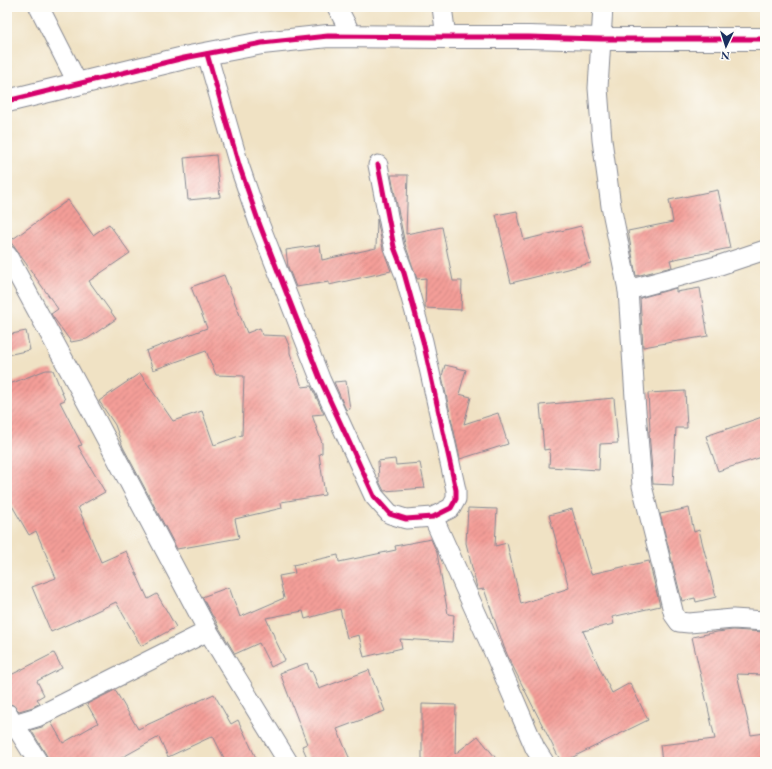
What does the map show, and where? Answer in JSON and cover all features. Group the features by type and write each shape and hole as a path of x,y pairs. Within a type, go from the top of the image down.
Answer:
{"street":[{"path":"39,7 78,84"},
{"path":"337,7 352,36"},
{"path":"442,7 446,37"},
{"path":"603,7 598,88 602,140 611,206 628,290 642,486 674,615 679,622 689,623 733,619 765,621"},
{"path":"7,101 184,58 262,43 328,36 765,40"},
{"path":"207,54 239,165 259,223 321,380 374,496 390,514 406,519 433,517 450,508 456,499 456,490 423,341 404,273 394,247 378,165"},
{"path":"628,290 717,266 765,250"},
{"path":"7,255 208,631 288,762"},
{"path":"433,517 535,748 544,762"},
{"path":"38,762 9,721 37,717 208,631"}],"building":[{"path":"216,155 220,197 188,200 184,158"},
{"path":"391,175 408,175 406,234 442,227 453,281 462,281 461,310 425,308 426,278 417,279 405,244"},
{"path":"718,190 730,248 670,260 672,267 636,276 628,231 673,222 669,200"},
{"path":"68,200 93,235 109,224 130,253 89,281 116,319 87,339 71,342 51,314 58,309 10,241"},
{"path":"517,211 524,240 581,226 591,263 511,283 496,215"},
{"path":"377,219 383,249 391,271 329,285 329,282 296,287 288,267 286,250 320,245 322,260 376,248"},
{"path":"224,275 247,333 260,328 262,335 285,336 302,387 311,386 324,414 312,415 322,443 322,453 319,454 325,495 281,502 282,508 235,519 239,538 177,549 123,447 115,425 99,401 140,373 173,421 202,411 214,445 242,435 244,376 216,375 206,351 153,370 146,351 207,328 191,287"},
{"path":"676,288 676,292 700,288 708,336 643,347 640,298"},
{"path":"26,331 30,350 7,355 7,335"},
{"path":"445,365 466,370 459,394 471,397 464,424 498,413 508,444 460,459 442,376"},
{"path":"46,370 53,370 65,400 60,402 82,445 78,446 105,492 78,507 101,562 126,551 148,599 157,594 176,627 141,646 116,602 51,632 32,587 56,578 36,531 29,535 7,497 7,385"},
{"path":"346,381 350,409 346,410 334,382"},
{"path":"685,391 687,428 676,428 673,485 653,484 648,393"},
{"path":"614,398 618,443 600,444 599,470 549,467 550,449 544,450 540,405"},
{"path":"765,416 765,456 718,471 706,436"},
{"path":"395,459 396,465 420,463 425,488 384,491 379,481 378,461"},
{"path":"468,508 497,509 495,546 507,543 521,604 569,588 549,515 572,509 591,574 649,561 660,606 612,617 614,624 583,631 612,693 630,683 648,720 561,762 510,661 484,589 478,590 477,588 466,543"},
{"path":"689,508 694,532 699,530 716,597 696,602 695,598 682,601 660,514"},
{"path":"431,539 437,553 448,614 454,615 452,642 400,639 402,648 364,657 359,635 347,638 340,609 305,619 303,611 266,618 285,660 271,667 259,643 235,654 202,597 229,587 240,617 284,598 279,576 295,573 293,565 338,555 339,562 396,550 395,546"},
{"path":"733,630 765,632 765,675 737,674 751,735 765,733 765,762 662,762 660,745 715,739 692,637"},
{"path":"54,653 62,668 37,681 44,695 37,699 40,703 33,707 19,711 13,705 7,703 7,677"},
{"path":"307,663 319,689 369,670 385,711 337,729 351,762 309,762 302,746 307,744 280,673"},
{"path":"115,690 138,729 214,694 231,724 238,720 258,762 226,762 213,736 168,757 159,737 114,762 49,762 31,730 42,727 51,722 63,743 98,723 87,704"},
{"path":"422,704 456,705 455,754 478,736 499,762 422,762"}],"cycle path":[{"path":"7,101 184,58 262,43 328,36 765,39"},
{"path":"207,54 239,165 259,223 321,381 374,496 390,514 406,519 433,517 451,508 456,499 456,490 423,341 404,273 394,247 378,165"}]}
